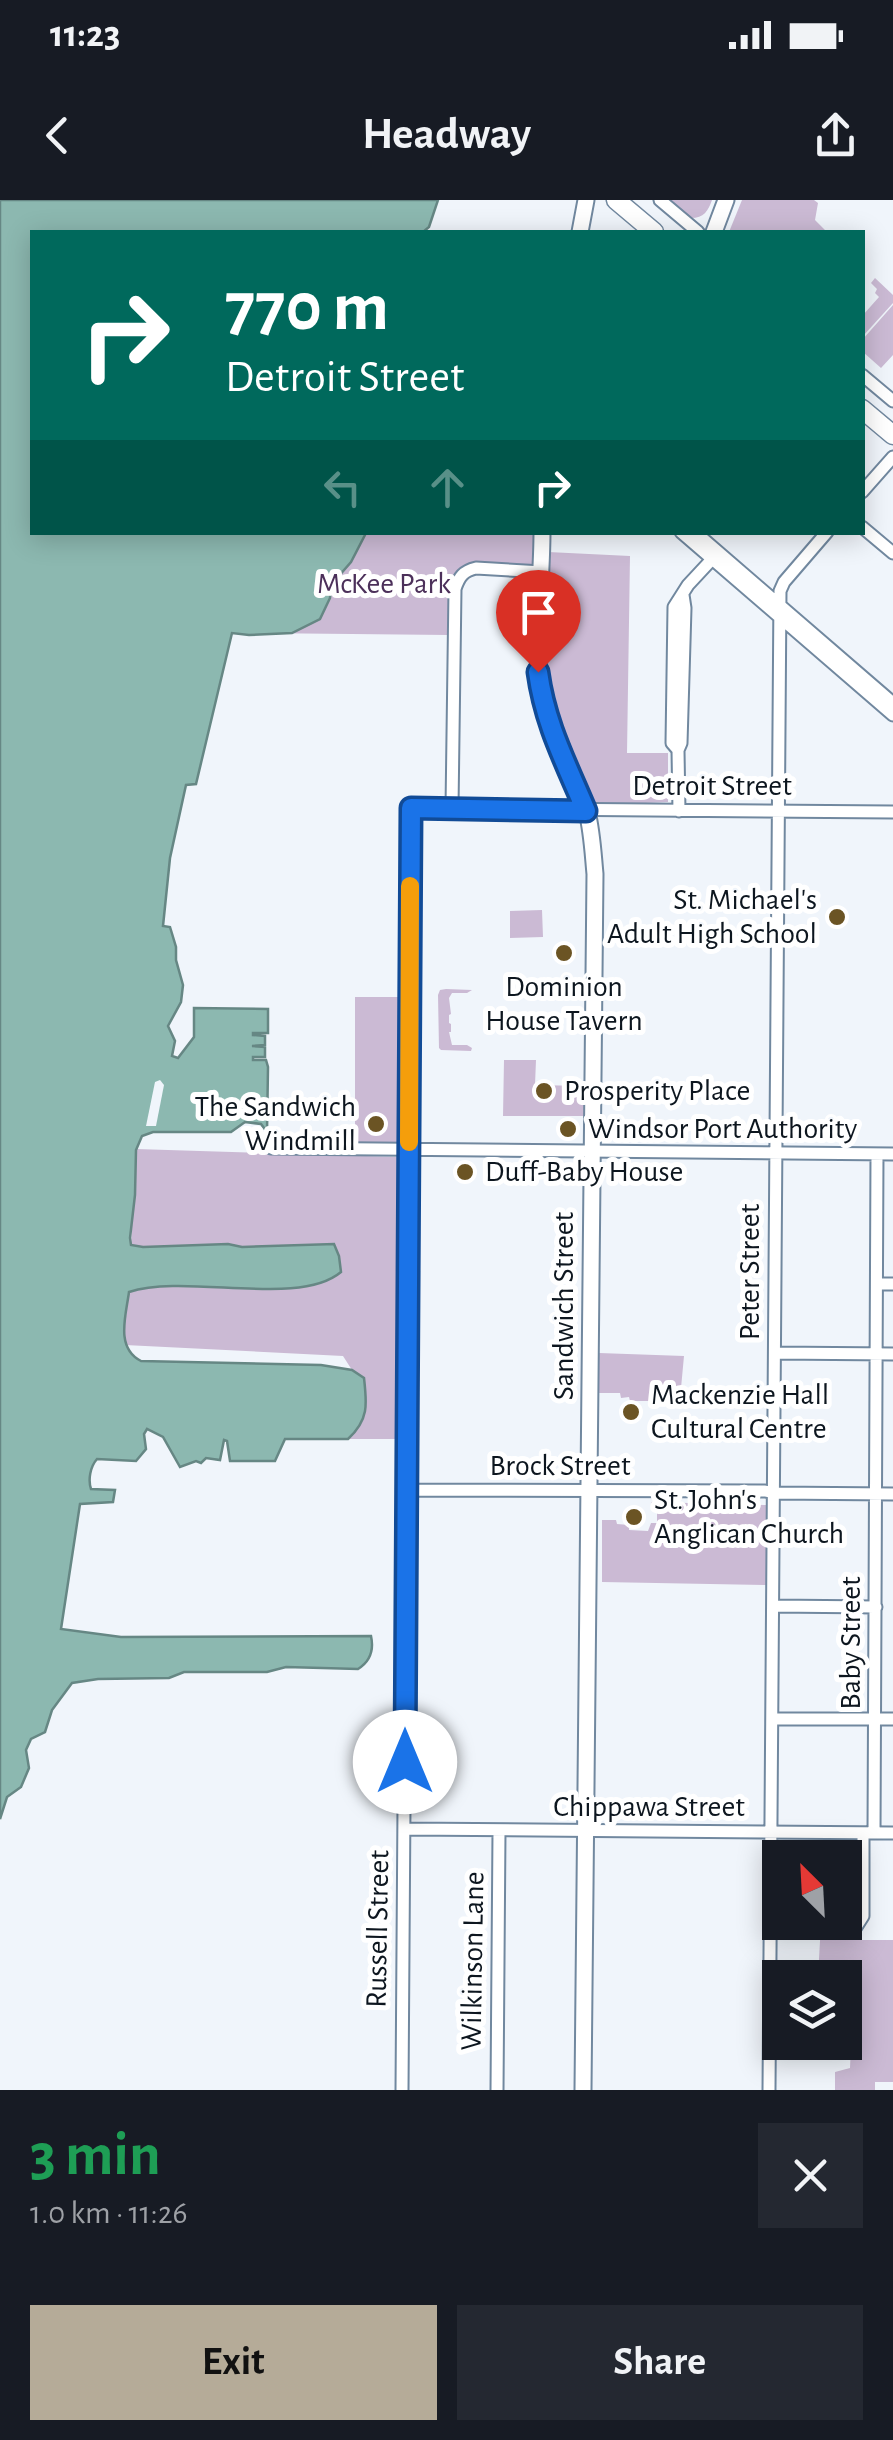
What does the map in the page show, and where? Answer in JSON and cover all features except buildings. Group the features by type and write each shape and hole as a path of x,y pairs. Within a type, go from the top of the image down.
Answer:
{"highway":[{"path":"616,200 652,230"},
{"path":"865,412 893,435"}],"main road":[{"path":"580,230 586,200"},
{"path":"715,230 726,200"},
{"name":"Sandwich Street","path":"542,535 538,632 541,692 556,744 586,811 595,874 583,2090"}],"street":[{"path":"660,200 696,230"},
{"path":"865,377 893,401"},
{"path":"865,489 893,457"},
{"path":"865,530 893,553"},
{"path":"685,535 893,703"},
{"path":"698,535 715,556"},
{"name":"Peter Street","path":"769,2090 780,591 824,535"},
{"path":"679,811 678,750 672,743 674,607 715,556"},
{"path":"452,808 455,590 462,574 476,568 542,572"},
{"path":"780,611 893,715"},
{"name":"Detroit Street","path":"411,808 893,812"},
{"name":"Russell Street","path":"402,2090 411,808"},
{"path":"271,1148 893,1154"},
{"name":"Baby Street","path":"862,1918 875,1719 878,1154"},
{"path":"878,1284 893,1284"},
{"path":"775,1352 893,1354"},
{"name":"Brock Street","path":"407,1490 893,1494"},
{"path":"773,1606 876,1607"},
{"path":"772,1719 893,1720"},
{"name":"Chippawa Street","path":"404,1829 893,1833"},
{"name":"Wilkinson Lane","path":"496,2090 499,1832"}],"green space":[{"path":"668,200 712,200 705,213 691,218"},
{"path":"742,200 814,200 818,203 815,220 825,230 730,230"},
{"path":"875,278 893,295 893,303 865,334 865,313 879,297 871,283"},
{"path":"893,305 893,355 881,368 865,354 865,337"},
{"name":"McKee Park","path":"271,535 536,535 534,563 530,566 476,565 458,571 449,591 449,635 254,633"},
{"path":"548,552 630,556 627,753 668,753 668,802 593,805 588,801 553,718 545,669"},
{"path":"542,910 543,937 510,938 510,911"},
{"path":"446,989 472,990 452,993 449,998 452,1045 467,1045 471,1051 439,1048 438,995"},
{"path":"355,997 405,997 403,1138 396,1146 355,1146"},
{"name":"Prosperity Place","path":"504,1060 536,1060 535,1085 584,1086 584,1116 503,1116"},
{"path":"136,1149 398,1157 396,1358 403,1359 400,1439 348,1439 355,1432 364,1378 352,1370 343,1356 125,1345 129,1292 171,1285 293,1288 334,1244 131,1245"},
{"path":"599,1353 684,1356 681,1388 661,1388 660,1401 630,1401 629,1397 621,1398 620,1393 599,1393"},
{"path":"651,1502 766,1505 768,1585 602,1582 602,1520 616,1520 617,1524 629,1525 629,1530 648,1531 651,1523 657,1523 657,1511 651,1510"},
{"path":"820,1940 893,1940 893,2082 875,2082 875,2090 835,2090 835,2072 850,2068 850,2060 862,2060 862,1960 819,1960"}],"shaded area":[{"path":"0,200 438,200 425,230 30,230 30,535 365,535 351,562 331,585 330,598 320,619 292,633 232,633 196,784 186,785 170,858 163,926 170,927 183,985 181,1002 168,1026 175,1041 172,1056 178,1058 194,1037 194,1008 268,1009 268,1033 253,1033 265,1036 265,1045 252,1046 265,1047 265,1057 253,1060 266,1060 268,1067 267,1132 261,1124 245,1122 231,1132 153,1132 142,1136 136,1150 130,1238 131,1245 143,1247 334,1244 341,1272 298,1288 181,1286 129,1292 124,1330 128,1348 141,1361 321,1365 352,1370 364,1378 363,1418 348,1439 285,1439 275,1461 230,1461 224,1440 220,1460 206,1458 201,1463 180,1467 163,1437 147,1429 146,1449 136,1461 97,1459 90,1474 91,1489 115,1490 113,1502 80,1504 61,1629 121,1637 371,1636 372,1646 369,1659 358,1669 286,1667 267,1672 184,1672 169,1678 72,1683 52,1710 45,1732 31,1739 26,1750 29,1768 21,1787 7,1797 0,1819"}],"pier":[{"path":"160,1080 164,1085 156,1126 146,1126 155,1082"}],"slow traffic":[{"path":"409,1142 410,886"}],"place":[{"name":"St. Michael's Adult High School","path":"837,917"},
{"name":"Dominion House Tavern","path":"564,953"},
{"name":"Prosperity Place","path":"544,1091"},
{"name":"The Sandwich Windmill","path":"376,1124"},
{"name":"Windsor Port Authority","path":"568,1129"},
{"name":"Duff-Baby House","path":"465,1172"},
{"name":"Mackenzie Hall Cultural Centre","path":"631,1412"},
{"name":"St. John's Anglican Church","path":"634,1517"}],"route":[{"path":"405,1762 411,808 586,811 556,744 538,672"}]}
